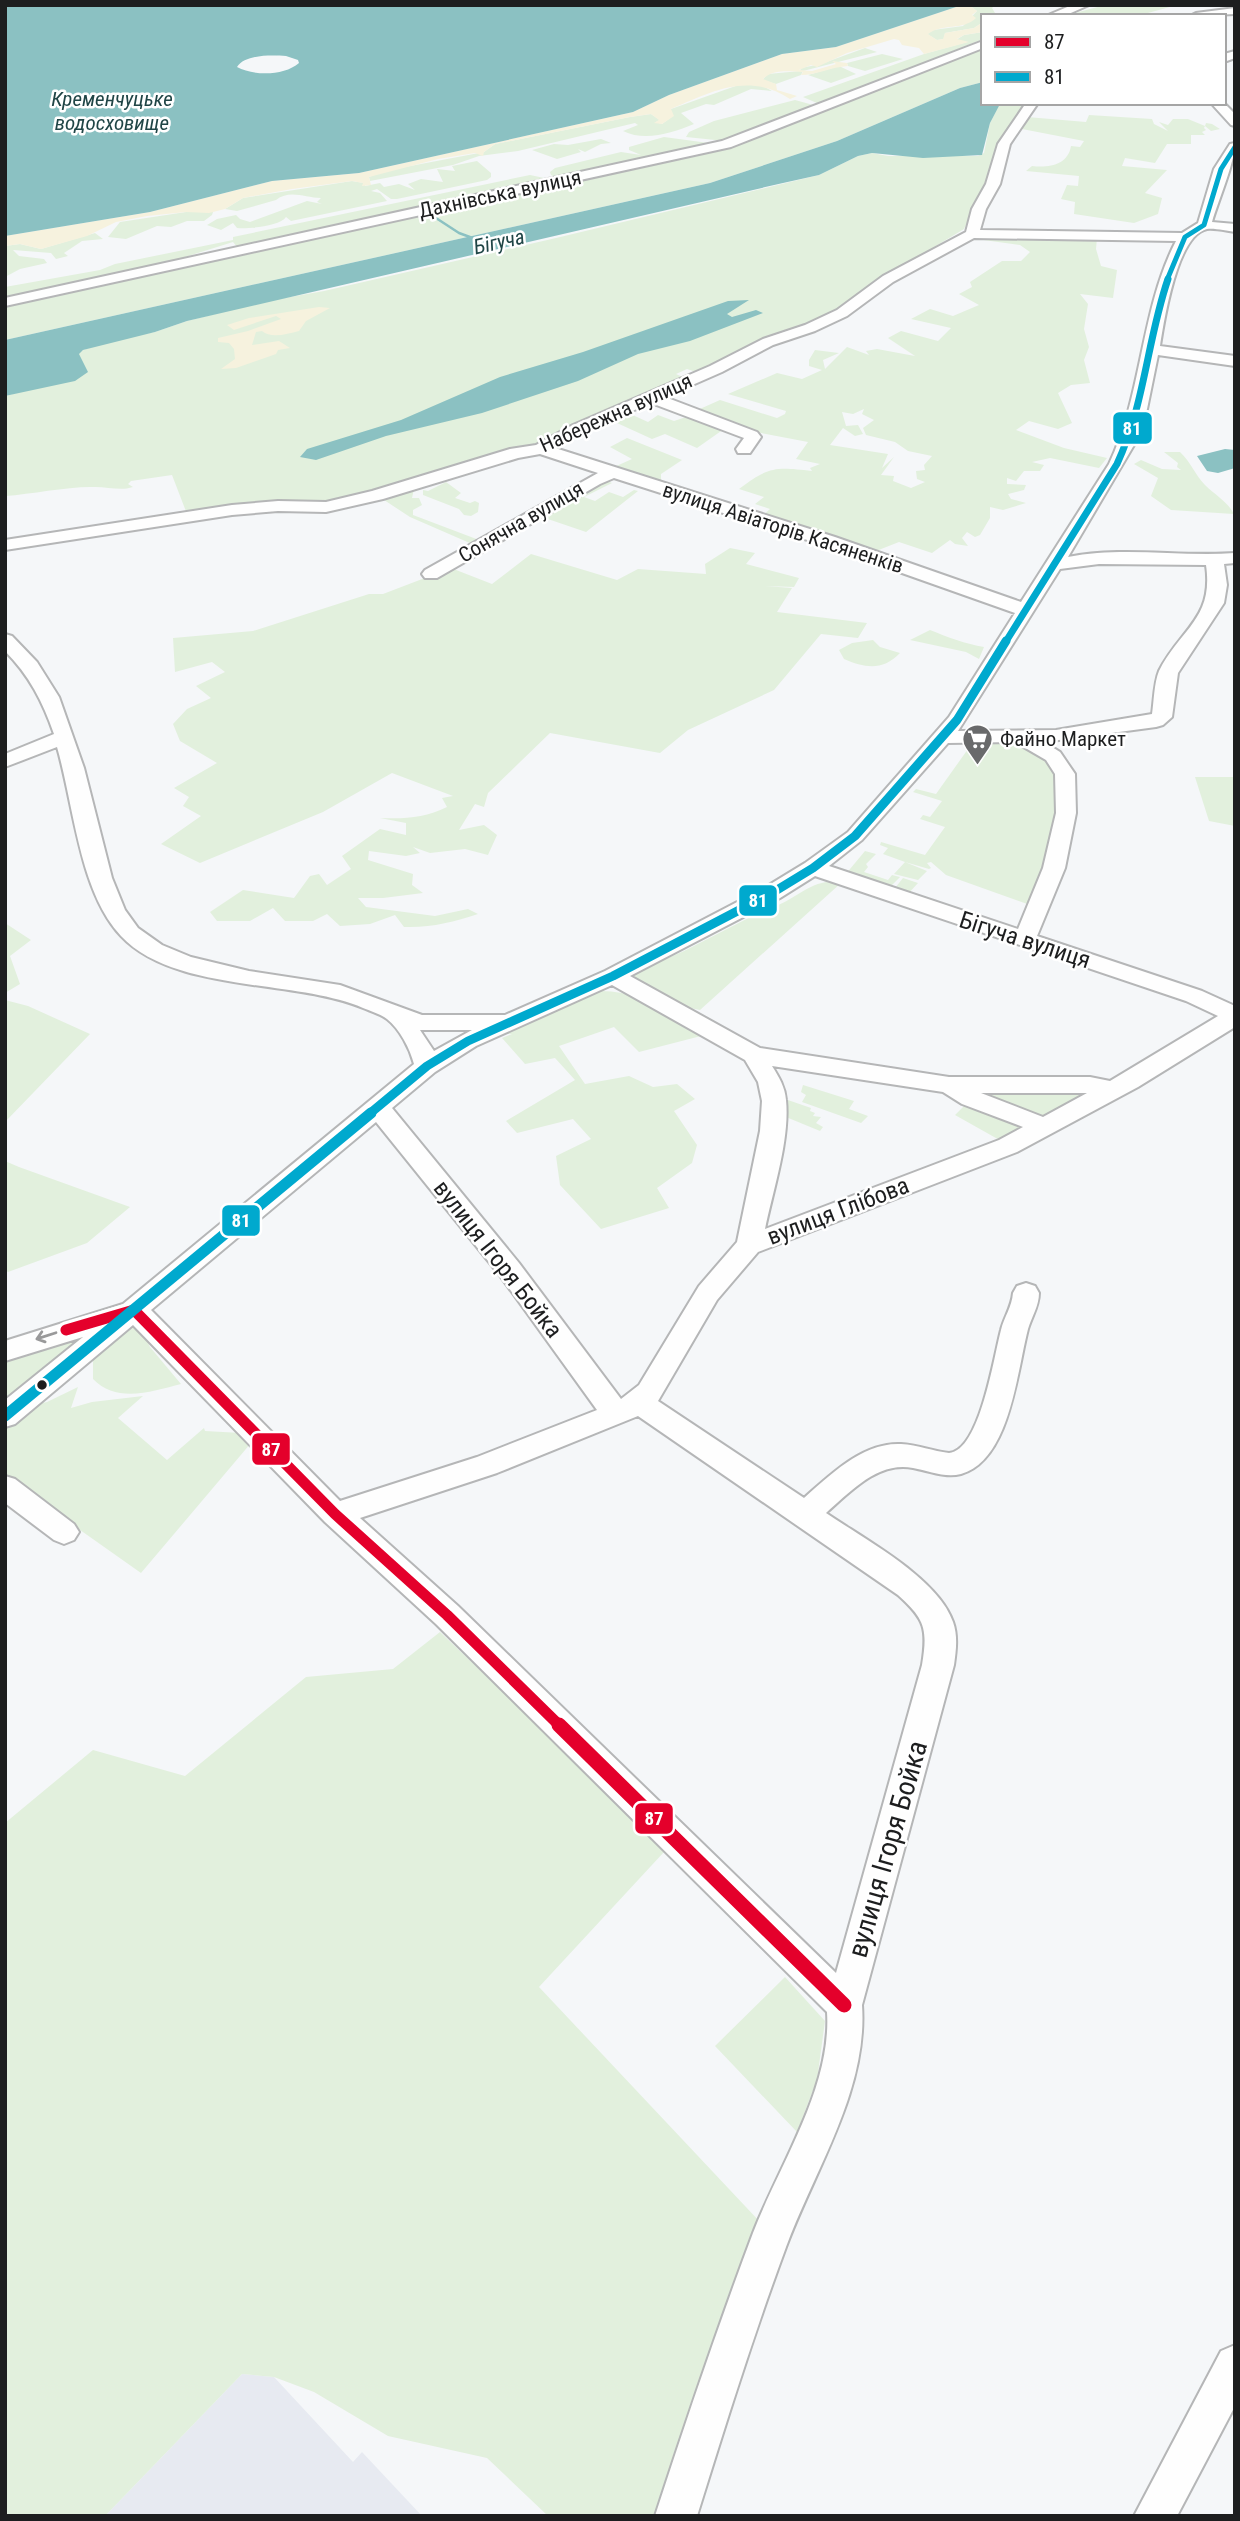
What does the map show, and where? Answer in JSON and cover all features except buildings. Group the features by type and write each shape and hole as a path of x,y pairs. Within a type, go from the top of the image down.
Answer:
{"street":[{"path":"1058,14 1084,5"},
{"path":"1209,14 1235,10"},
{"name":"Дахнівська вулиця","path":"5,302 726,144 981,45"},
{"path":"1031,105 1004,144 993,184 979,209 972,234 1185,237 1204,225 1235,228"},
{"path":"1219,105 1235,122"},
{"path":"1204,225 1221,169 1234,150"},
{"name":"Набережна вулиця","path":"5,545 232,510 278,506 326,507 377,495 516,453 541,449 716,369 768,342 810,328 842,313 888,279 972,234"},
{"path":"5,1416 426,1066 468,1041 612,976 761,899 813,869 855,836 945,737 1069,543 1133,433 1166,285 1185,237"},
{"path":"1152,351 1235,361"},
{"path":"651,397 751,435 744,449"},
{"name":"вулиця Авіаторів Касяненків","path":"541,449 804,533 1025,610"},
{"name":"Сонячна вулиця","path":"431,574 594,480 612,473"},
{"path":"1069,543 1093,558"},
{"path":"1055,565 1093,558 1214,561 1235,558"},
{"path":"945,737 1056,736 1147,724 1162,717 1168,673 1215,603 1218,585 1214,561"},
{"path":"8,645 45,687 64,737 99,868 115,913 137,940 198,967 342,993 428,1023 510,1021"},
{"path":"5,761 64,737"},
{"path":"1022,737 1052,756 1065,775 1066,813 1054,868 1025,939"},
{"name":"Бігуча вулиця","path":"813,869 1194,996 1235,1015"},
{"path":"612,976 754,1055 949,1085 1090,1085 1112,1089"},
{"path":"395,1013 422,1049 426,1066"},
{"name":"вулиця Глібова","path":"627,1408 649,1392 709,1293 749,1245 1008,1146 1112,1089 1235,1015"},
{"path":"749,1245 771,1140 774,1101 773,1088 754,1055"},
{"path":"949,1085 971,1098 1044,1126"},
{"name":"вулиця Ігоря Бойка","path":"377,1107 627,1408 686,1432 918,1594 937,1616 943,1634 938,1665 844,2005 846,2034 833,2091 776,2223 736,2329 676,2516"},
{"path":"804,1515 869,1463 882,1457 904,1455 958,1463 970,1458 980,1444 998,1398 1026,1293"},
{"path":"5,1351 134,1310"},
{"path":"134,1310 335,1514 466,1634 844,2005"},
{"path":"335,1514 515,1454 627,1408"},
{"path":"5,1488 64,1532"},
{"path":"1155,2516 1235,2365"}],"shaded area":[{"path":"242,2374 274,2377 353,2462 362,2452 422,2516 105,2516"}],"green space":[{"path":"969,5 995,5 992,8 994,14 981,14 981,23 974,28 945,33 944,39 937,40 927,34 933,30 963,26 977,11"},
{"path":"1105,5 1177,5 1144,14 1071,14"},
{"path":"981,32 981,40 819,104 803,97 924,54 967,42 956,40 964,35"},
{"path":"865,48 877,52 803,71 801,75 776,84 762,80 768,74 800,71 801,68 821,64"},
{"path":"981,48 981,83 960,88 837,141 710,183 5,340 5,307 697,156 788,126"},
{"path":"882,54 903,59 865,71 848,66 847,63"},
{"path":"839,66 856,74 831,83 808,75"},
{"path":"744,83 761,85 772,91 751,89 714,105 706,104 681,113 694,124 668,133 640,136 623,131 638,125 635,123 518,151 479,156 453,165 370,181 369,177 384,171 484,152 495,144 630,117 651,114 660,120 656,122 662,124 670,118 671,109"},
{"path":"795,100 817,106 725,141 686,137 689,132 714,121"},
{"path":"999,105 1026,105 995,160 964,229 868,287 840,311 699,373 687,369 676,374 687,379 534,447 335,503 187,514 172,475 131,481 128,484 133,487 128,488 74,488 5,496 5,396 24,391 83,350 267,301 324,291 819,175 858,156 872,153 888,156 978,156 984,153 990,123"},
{"path":"1089,115 1152,119 1154,124 1168,131 1159,122 1168,125 1173,119 1188,119 1205,126 1206,130 1202,132 1205,135 1191,135 1191,144 1167,144 1155,163 1125,158 1122,166 1167,170 1145,193 1162,198 1158,214 1134,223 1074,214 1075,202 1061,199 1067,185 1078,186 1079,176 1026,171 1032,166 1057,164 1066,157 1071,146 1080,147 1084,141 1022,129 1027,117 1086,122"},
{"path":"1206,123 1212,124 1220,129 1211,131 1205,126"},
{"path":"664,137 716,144 557,178 550,172 555,168 621,152 641,155 629,150 629,147"},
{"path":"601,139 611,143 601,144 585,152 578,149 581,152 557,159 532,150 554,144 568,145"},
{"path":"477,161 491,173 487,180 397,199 391,199 377,189 371,191 380,193 387,201 291,221 286,217 278,223 264,226 237,228 233,223 221,230 207,225 217,219 236,215 250,222 307,201 322,204 317,202 321,198 287,195 237,211 225,209 243,198 352,181 364,183 365,186 380,183 384,187 399,184 415,190 408,184 421,179 443,182 437,169 455,171 452,166"},
{"path":"530,175 549,179 238,248 233,242 166,263 5,297 5,287 100,270 115,264 233,240 233,237"},
{"path":"186,212 213,212 204,221 187,221 171,227 157,226 126,239 108,237 120,222"},
{"path":"95,233 103,239 82,241 64,253 68,256 56,259 51,253 13,250 19,256 44,259 47,263 20,269 5,277 5,246 20,244 41,249"},
{"path":"969,238 1097,238 1096,249 1101,266 1117,270 1113,298 1080,294 1088,304 1084,329 1089,347 1084,360 1090,383 1071,385 1058,393 1072,423 1058,429 1029,421 1016,430 1064,448 1107,458 1099,468 1050,458 1032,462 1044,465 1040,471 1024,471 1016,481 1007,478 1007,484 1026,485 1024,490 1008,494 1011,499 1026,503 1003,510 990,507 990,518 980,535 975,537 967,532 962,538 968,546 955,544 950,540 932,553 899,542 871,553 762,516 770,509 755,504 764,497 739,489 773,470 812,471 810,468 820,464 796,459 808,442 745,430 693,412 720,400 777,418 785,414 786,411 728,394 777,373 802,379 822,370 809,366 809,360 815,350 839,353 823,360 825,369 847,347 869,355 866,351 877,349 915,356 888,338 901,331 938,341 951,328 911,319 930,309 953,316 979,305 959,294 972,287 970,282 1002,261 1021,261 1030,252 1020,245","holes":["864,409 862,414 874,420 863,428 866,435 895,442 908,451 932,456 924,465 925,470 916,471 917,479 925,482 911,488 893,481 894,476 881,475 894,457 882,468 888,454 830,445 843,428 855,436 863,434 858,425 846,426 842,412 853,414"]},
{"path":"626,412 648,422 658,415 674,421 689,416 724,429 697,448 665,434 652,439 617,423 621,420 616,416"},
{"path":"627,438 682,460 661,474 661,483 612,468 632,459 610,447"},
{"path":"1164,452 1180,452 1202,481 1234,514 1171,510 1151,496 1158,478 1134,464 1141,460 1162,469 1181,470 1177,467 1178,463"},
{"path":"601,479 612,483 584,497 595,501 609,492 623,497 634,490 638,491 586,532 539,516"},
{"path":"446,482 461,493 455,498 479,503 478,512 471,516 464,515 459,509 423,495 423,490 428,491"},
{"path":"414,489 412,498 419,498 422,505 413,510 413,515 479,540 472,544 410,517 381,498"},
{"path":"730,548 755,553 746,564 799,578 794,587 765,586 792,588 777,612 867,623 858,638 821,634 774,690 688,730 660,753 550,733 488,793 484,807 475,804 459,830 484,825 497,835 488,855 465,849 430,853 413,847 420,853 406,856 369,851 368,860 413,874 412,885 423,893 358,898 366,907 435,916 468,909 478,914 442,924 404,927 395,915 370,924 340,926 327,914 313,921 285,921 273,908 250,921 217,921 210,912 243,890 294,898 310,876 319,874 327,885 351,869 342,856 380,829 406,835 406,823 380,818 431,814 447,807 442,798 453,796 392,773 323,812 200,863 161,844 201,816 183,806 189,797 174,788 217,763 180,741 173,724 187,709 211,698 196,686 225,672 212,662 175,672 173,638 253,631 369,594 383,594 451,568 492,584 531,554 617,580 638,569 706,574 705,564"},
{"path":"930,630 984,647 979,659 966,652 910,640"},
{"path":"873,640 880,647 900,653 887,663 866,666 844,659 839,650 852,643"},
{"path":"991,742 1025,745 1039,751 1062,775 1052,855 1030,905 946,875 931,862 927,863 931,868 929,869 883,854 888,848 880,845 881,842 925,855 945,827 920,819 923,815 930,817 942,801 913,792 916,789 936,794 968,749"},
{"path":"1195,777 1235,777 1235,826 1209,821"},
{"path":"865,851 876,854 866,864 868,867 864,872 888,880 892,875 900,877 891,886 895,888 903,878 918,883 907,895 845,875"},
{"path":"905,862 927,871 918,880 894,874"},
{"path":"826,882 841,883 700,1010 685,1007 632,978 638,971 783,903 810,887"},
{"path":"5,923 31,940 10,956 20,984 5,993"},
{"path":"601,991 629,995 655,1004 701,1036 639,1052 614,1027 559,1046 585,1084 629,1076 653,1087 677,1084 695,1099 674,1111 697,1145 692,1163 657,1188 669,1208 601,1229 560,1185 556,1156 591,1139 573,1119 517,1133 506,1121 575,1080 555,1058 525,1064 502,1038 512,1034 492,1034"},
{"path":"5,1000 28,1006 90,1034 5,1122"},
{"path":"803,1085 854,1101 849,1109 868,1116 861,1123 802,1102 806,1095 801,1092"},
{"path":"981,1091 1091,1093 1058,1111 1039,1116 1021,1113 979,1096"},
{"path":"785,1099 811,1108 810,1111 815,1113 813,1116 821,1117 816,1123 823,1127 820,1131 786,1117"},
{"path":"973,1103 1022,1125 1022,1132 1003,1142 955,1115 965,1105"},
{"path":"5,1161 130,1207 87,1243 8,1272 5,1270"},
{"path":"132,1320 143,1332 150,1347 181,1384 136,1394 113,1391 93,1379 93,1356"},
{"path":"93,1328 84,1338 5,1401 5,1356"},
{"path":"78,1387 71,1408 92,1402 143,1396 118,1418 167,1460 204,1428 205,1431 241,1433 251,1443 141,1573 5,1477 5,1430 24,1407 47,1402"},
{"path":"440,1632 631,1814 664,1852 539,1987 761,2223 659,2516 548,2516 487,2458 388,2436 314,2392 274,2377 242,2374 105,2516 5,2516 5,1823 93,1750 185,1776 306,1677 393,1669"},
{"path":"785,1977 825,2021 817,2080 797,2132 715,2046"}],"sand":[{"path":"962,5 969,5 977,11 972,15 976,18 965,24 928,34 937,40 943,39 945,33 974,28 981,23 981,32 957,39 969,42 924,54 919,48 902,45 899,40 894,39 847,53 817,67 811,65 799,70 812,71 836,64 832,61 847,63 848,66 807,75 801,75 803,72 776,72 763,79 776,84 777,90 797,96 790,99 760,87 730,87 671,109 674,116 662,124 654,123 659,120 651,114 630,117 495,144 484,152 483,156 475,153 438,159 369,177 371,185 362,186 363,183 352,181 292,189 243,198 225,209 209,213 186,212 116,222 87,236 41,249 20,244 5,246 5,236 150,212 272,181 359,173 633,112 669,95 782,54 836,47"},
{"path":"319,307 330,308 306,321 299,331 274,335 256,332 252,345 279,341 290,348 278,350 276,354 236,368 221,369 235,359 234,349 229,343 218,342 218,338 281,319 276,316 234,330 227,325 249,318"}],"water":[{"name":"Кременчуцьке водосховище","path":"5,5 962,5 836,47 782,54 669,95 633,112 359,173 272,181 150,212 5,236","holes":["259,56 286,56 298,60 299,63 293,67 277,72 260,73 237,67 246,60"]},
{"name":"Бігуча","path":"981,83 981,105 999,105 990,123 982,155 923,158 872,153 858,156 819,175 187,321 83,350 79,354 88,372 75,381 5,396 5,340 710,183 837,141 960,88"},
{"path":"749,300 727,314 732,317 756,310 763,313 690,341 638,354 578,381 482,413 386,436 316,460 300,457 307,449 401,420 500,377 583,352 728,301"},
{"path":"1225,449 1235,450 1235,468 1218,473 1207,471 1197,456"}],"waterway":[{"name":"Бігуча","path":"436,218 459,233 478,240"}],"transit line":[{"name":"81","path":"5,1416 427,1066 468,1041 613,976 772,893 813,868 855,836 957,720 1117,464 1139,409 1160,306 1171,270 1185,237 1204,225 1221,169 1235,147"},
{"name":"87","path":"66,1330 134,1310 335,1514 447,1615 844,2005"}],"place":[{"name":"Файно Маркет","path":"977,766"}]}
